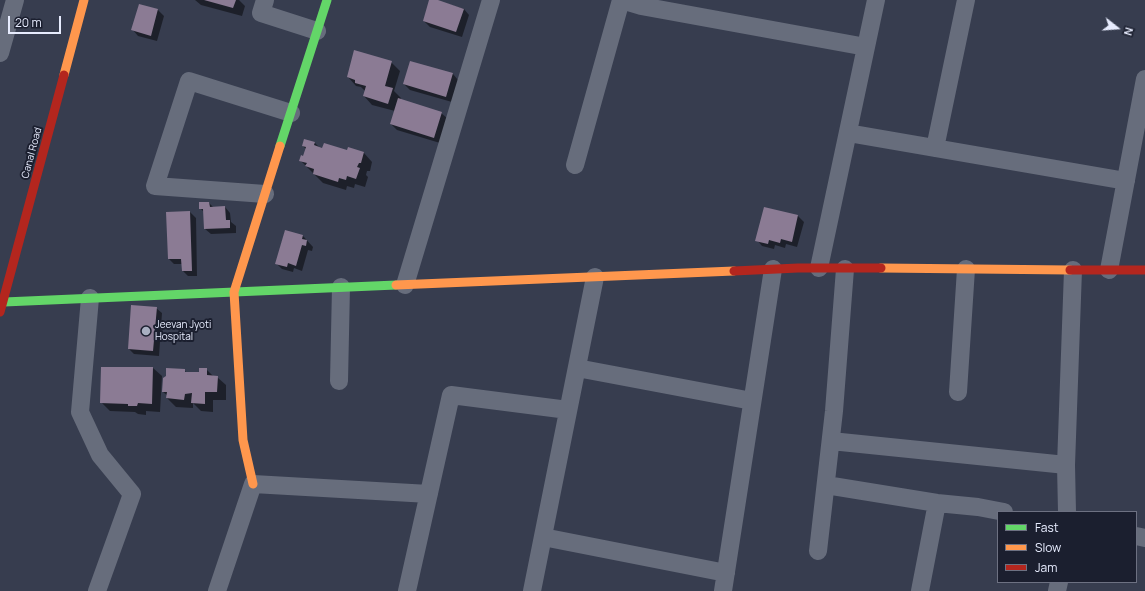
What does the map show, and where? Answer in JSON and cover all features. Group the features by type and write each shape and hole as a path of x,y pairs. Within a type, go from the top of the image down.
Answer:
{"street":[{"path":"0,53 15,0"},
{"name":"Canal Road","path":"0,312 4,302 84,0"},
{"path":"265,0 261,13 317,31"},
{"path":"217,591 253,484 243,440 234,292 326,0"},
{"path":"405,285 491,0"},
{"path":"575,165 621,0 641,6 866,47"},
{"path":"819,268 876,0"},
{"path":"935,148 966,0"},
{"path":"1109,270 1145,79"},
{"path":"265,194 155,186 189,81 291,113"},
{"path":"848,133 1126,181"},
{"path":"818,552 831,441 845,268"},
{"path":"4,302 773,269 1145,270"},
{"path":"723,591 773,269"},
{"path":"958,392 966,269"},
{"path":"1067,511 1066,465 1073,270"},
{"path":"532,591 596,277"},
{"path":"339,381 341,287"},
{"path":"90,298 80,412 100,454 132,494 96,591"},
{"path":"577,368 752,401"},
{"path":"407,591 451,395 568,410"},
{"path":"831,441 1066,465"},
{"path":"253,484 428,494"},
{"path":"826,485 937,503 978,507 999,511"},
{"path":"920,591 937,503"},
{"path":"543,537 726,573"}],"building":[{"path":"204,0 236,0 233,8"},
{"path":"429,0 438,0 464,9 456,32 423,21"},
{"path":"139,4 158,9 151,36 131,30"},
{"path":"354,50 392,61 385,86 393,88 388,104 363,96 366,86 355,83 355,80 347,77"},
{"path":"410,61 453,73 446,97 403,84"},
{"path":"398,98 442,112 434,138 390,124"},
{"path":"304,139 315,142 314,145 322,148 324,143 347,150 348,147 364,152 361,163 359,163 357,167 360,168 356,179 347,176 346,180 339,178 338,182 313,174 314,169 305,166 307,163 299,161 301,155 303,156 306,147 302,146"},
{"path":"199,202 209,202 210,207 225,206 226,220 230,220 230,228 204,229 203,209 199,209"},
{"path":"764,207 798,215 792,242 781,239 780,243 769,240 768,244 755,241"},
{"path":"190,211 192,271 182,271 181,259 168,259 166,212"},
{"path":"285,230 303,235 302,239 307,240 306,246 302,245 296,266 288,263 287,267 275,264"},
{"path":"131,305 157,307 153,351 128,349"},
{"path":"101,367 153,367 152,404 138,403 137,406 128,406 128,404 100,403"},
{"path":"166,368 185,369 185,372 199,372 199,368 207,368 207,375 218,376 217,392 205,392 205,404 191,403 192,393 185,394 184,400 166,398 167,392 162,392 163,378 166,376"}],"traffic: fast":[{"path":"280,146 327,0"},
{"path":"4,302 396,285"}],"traffic: slow":[{"path":"64,75 84,0"},
{"path":"253,484 243,440 234,292 280,146"},
{"path":"881,268 1070,270"},
{"path":"396,285 734,271"}],"traffic: jam":[{"path":"0,312 64,75"},
{"path":"734,271 798,268 881,268"},
{"path":"1070,270 1145,270"}],"place":[{"name":"Jeevan Jyoti Hospital","path":"146,331"}]}
